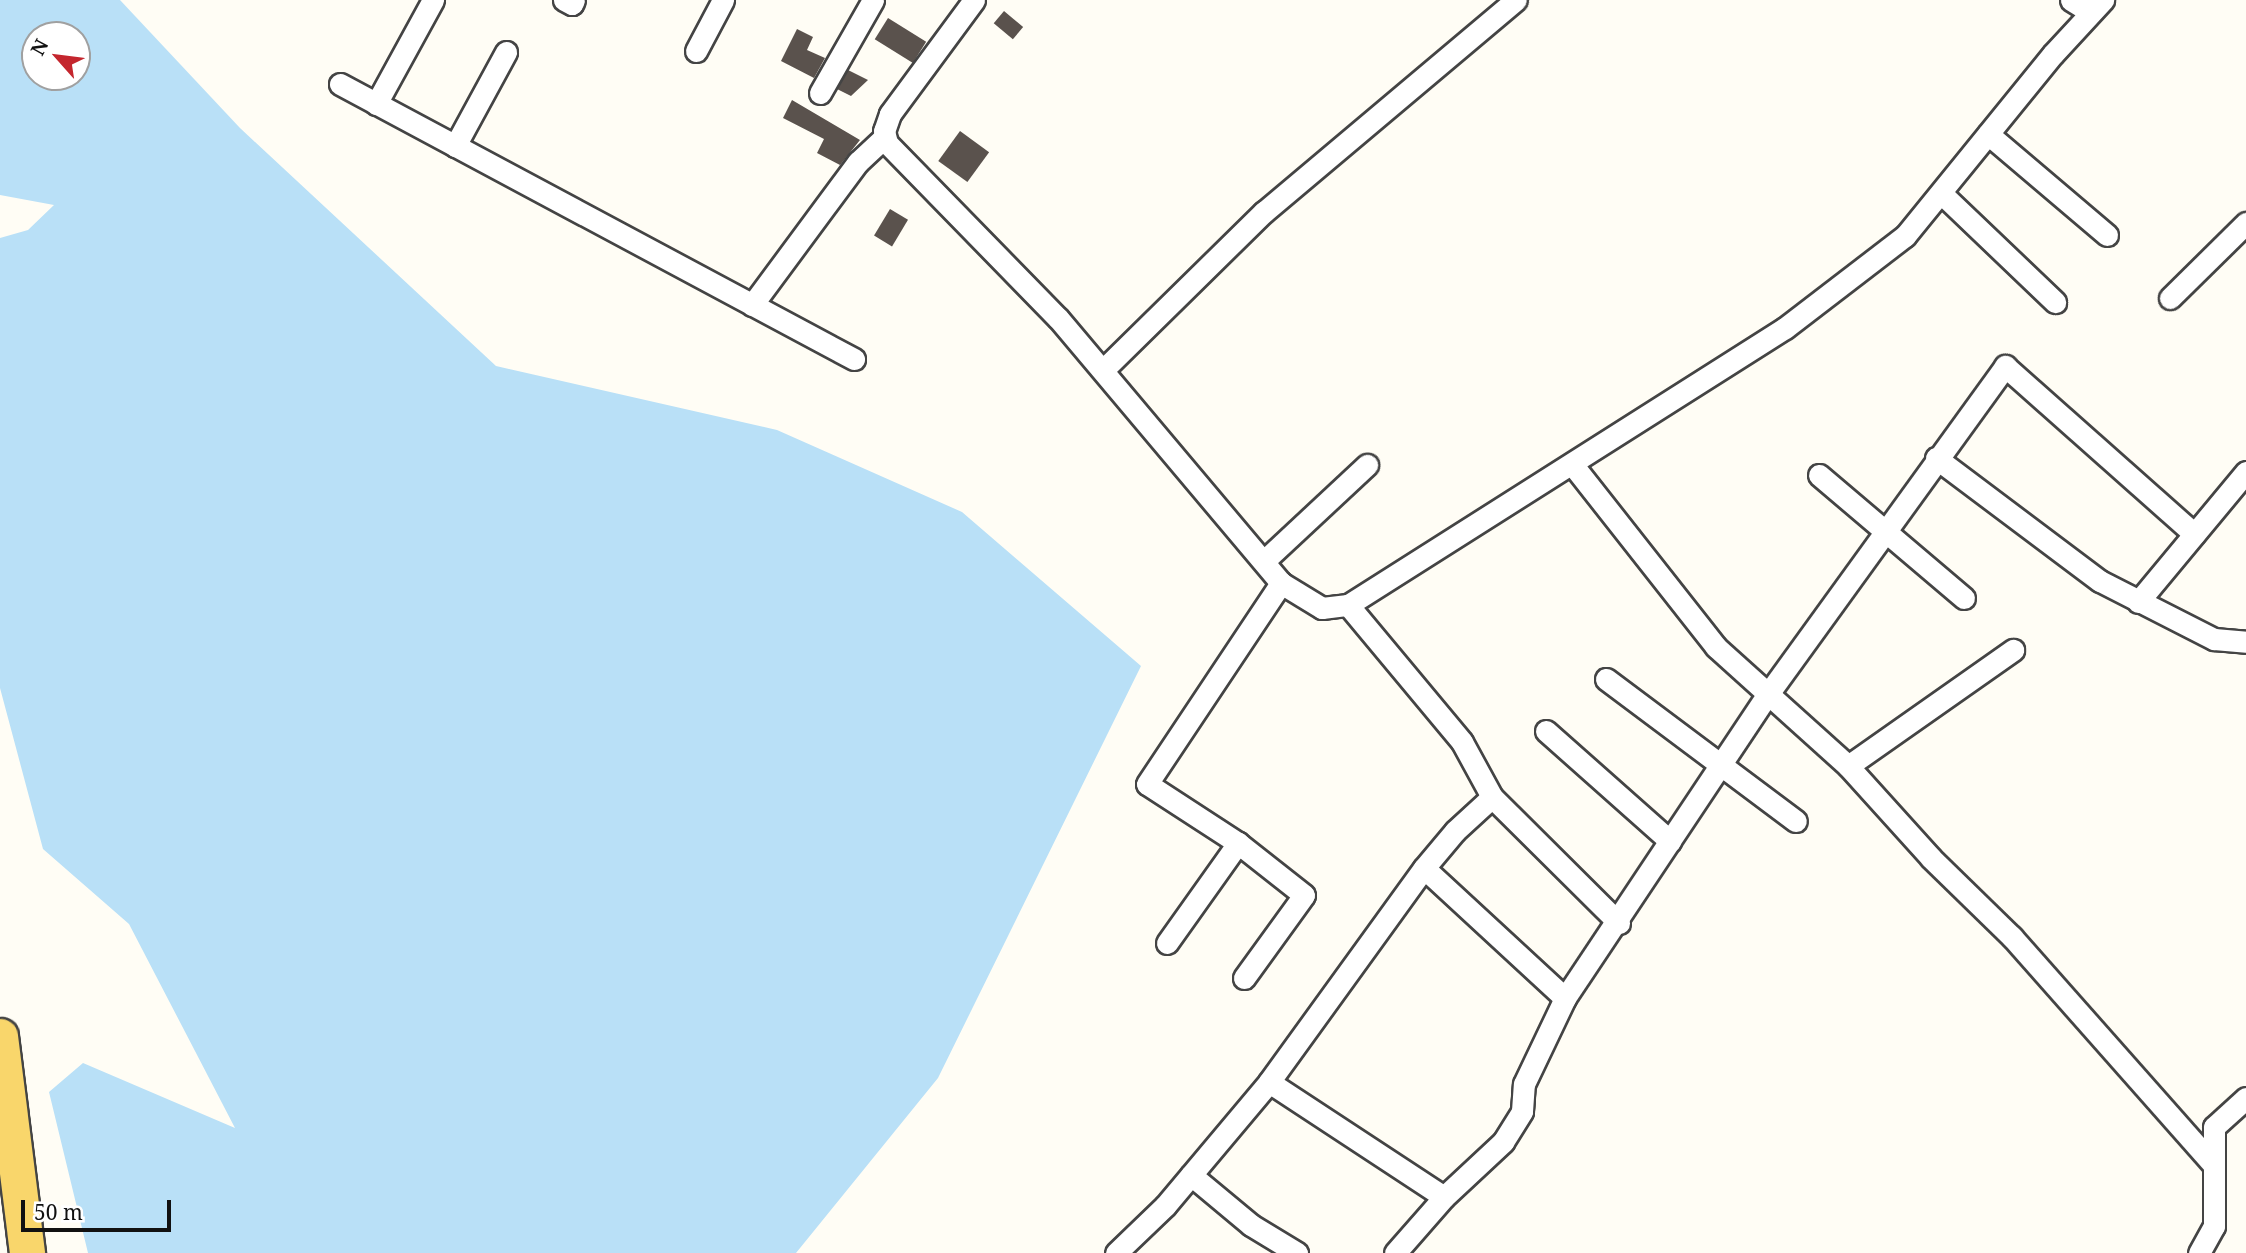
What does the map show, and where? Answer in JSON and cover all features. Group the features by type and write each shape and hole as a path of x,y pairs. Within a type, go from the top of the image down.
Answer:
{"main road":[{"path":"0,1036 7,1162 27,1253"},
{"path":"0,1194 8,1253"}],"street":[{"path":"376,104 433,0"},
{"path":"564,0 572,5 574,0"},
{"path":"696,51 723,0"},
{"path":"820,93 873,0"},
{"path":"752,305 858,162 885,137 890,114 974,0"},
{"path":"1104,370 1264,212 1516,0"},
{"path":"885,137 1104,370 1282,583 1322,608 1348,605 1785,328 1905,236 2097,6 2071,0"},
{"path":"455,146 506,52"},
{"path":"340,85 853,359"},
{"path":"1988,134 2107,235"},
{"path":"1941,193 2055,302"},
{"path":"2170,298 2246,223"},
{"path":"1395,1253 1444,1197 1503,1142 1522,1111 1524,1084 1565,998 1619,923 1718,766 1768,694 2005,366 2194,534"},
{"path":"1936,458 2100,581 2214,639 2246,642"},
{"path":"1572,464 1717,647 1848,766 1931,858 2012,937 2213,1164"},
{"path":"1264,561 1367,465"},
{"path":"2138,602 2246,472"},
{"path":"1819,475 1964,598"},
{"path":"1244,978 1304,895 1238,843 1147,785 1282,583"},
{"path":"1348,605 1462,742 1492,797 1619,923"},
{"path":"1848,766 2013,650"},
{"path":"1606,678 1718,766 1796,821"},
{"path":"1546,731 1670,841"},
{"path":"1116,1253 1191,1175 1269,1082 1406,887 1455,831 1492,797"},
{"path":"1167,943 1238,843"},
{"path":"1424,868 1565,998"},
{"path":"1269,1082 1444,1197"},
{"path":"2199,1253 2214,1226 2214,1127 2246,1098"},
{"path":"1191,1175 1251,1225 1297,1253"}],"water":[{"path":"0,0 120,0 240,128 496,366 777,430 962,512 1141,666 938,1078 796,1253 88,1253 49,1092 83,1063 235,1128 129,924 43,849 0,688 0,238 28,230 54,205 0,195"}],"building":[{"path":"1004,11 1023,27 1013,39 994,23"},
{"path":"888,18 926,42 913,63 875,39"},
{"path":"797,29 813,37 807,50 825,58 814,78 781,61"},
{"path":"848,70 868,80 851,96 837,89"},
{"path":"792,100 860,140 840,165 817,153 824,139 783,118"},
{"path":"960,131 989,152 967,182 938,161"},
{"path":"890,209 908,220 892,246 874,236"}]}
